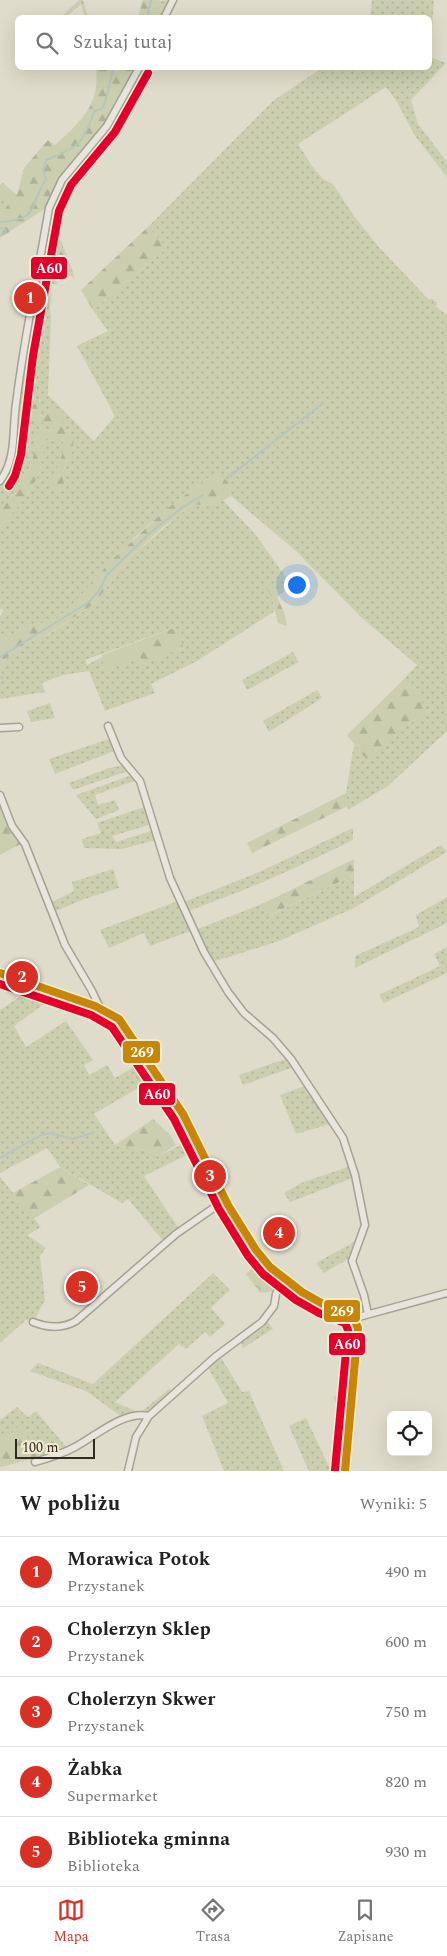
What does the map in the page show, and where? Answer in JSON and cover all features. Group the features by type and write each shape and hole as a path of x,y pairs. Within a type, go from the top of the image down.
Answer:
{"street":[{"path":"166,15 174,0"},
{"path":"0,481 9,470 13,452 15,405 49,208 62,180 107,126 138,70"},
{"path":"108,726 121,758 140,781 170,878 204,952 228,992 244,1013 273,1038 291,1059 343,1138 356,1175 364,1215 365,1225 352,1261 366,1300 368,1314"},
{"path":"0,728 19,727"},
{"path":"0,795 12,826 27,849 65,945 100,1008"},
{"path":"0,973 100,1008 119,1019 146,1056 183,1114 225,1200 251,1244 270,1267 312,1299 350,1313 355,1318 358,1328 345,1471"},
{"path":"33,1322 54,1327 67,1326 76,1321 176,1234 225,1200"},
{"path":"128,1471 136,1437 149,1416 216,1357 262,1322 274,1306 276,1294 284,1279"},
{"path":"355,1318 447,1293"},
{"path":"35,1462 54,1457 122,1420 143,1414 149,1416"}],"green space":[{"path":"79,0 83,0 87,15 84,15 81,4 68,15 63,15"},
{"path":"143,0 160,0 156,15 139,15"},
{"path":"169,0 160,15 157,15 159,1"},
{"path":"372,0 434,0 432,28 432,15 370,15"},
{"path":"432,58 446,63 411,100 418,124 447,162 447,177 415,136 397,102 386,87 298,144 323,179 333,184 354,216 378,246 428,299 433,299 437,303 436,307 447,315 447,731 388,786 348,810 346,793 354,744 367,759 416,719 420,692 402,681 417,665 361,617 296,551 231,496 230,485 208,478 164,511 135,537 69,608 55,620 33,625 0,640 0,616 4,611 0,609 0,527 27,496 40,472 44,443 47,440 63,441 64,454 51,482 64,486 63,473 67,459 71,460 64,432 50,409 45,417 29,411 56,425 55,430 37,431 32,464 0,513 0,485 12,468 15,456 22,389 43,264 53,268 57,284 45,285 51,315 48,395 94,441 115,416 77,346 108,331 93,310 167,248 148,227 274,100 319,70 432,70"},
{"path":"96,70 134,70 109,118 55,185 46,208 0,238 0,214 9,204 0,194 0,185 3,183 17,195 24,168 48,140 55,145 87,112 95,93"},
{"path":"0,194 9,204 0,214"},
{"path":"56,226 75,278 53,268"},
{"path":"148,227 167,248 93,310 81,290"},
{"path":"34,404 40,405 40,416 45,417 50,409 63,411 64,432 70,435 73,444 71,460 67,459 63,473 64,486 58,491 50,490 62,456 63,442 47,440 44,443 40,472 27,496 0,527 0,513 32,464 37,431 55,430 56,425 29,420 29,411"},
{"path":"222,475 230,485 231,496 217,504 192,505 162,528 125,562 94,604 47,635 26,643 5,659 0,679 0,640 33,625 55,620 69,608 112,560 164,511 208,478"},
{"path":"223,500 256,535 291,585 276,598 269,580 265,581 275,611 197,661 151,684 155,693 105,711 89,671 63,675 42,683 45,692 0,699 0,679 5,659 26,643 48,635 94,604 125,562 192,505 217,504","holes":["173,628 184,648 143,664 134,660 105,670 102,657 87,665 85,660"]},
{"path":"269,579 285,615 287,626 278,623 272,598 264,582"},
{"path":"174,628 184,648 143,664 134,643"},
{"path":"134,643 143,664 134,660 104,671 102,655"},
{"path":"293,652 299,662 247,690 242,680"},
{"path":"402,681 420,692 426,718 416,719 367,760 347,735"},
{"path":"317,690 322,698 269,732 263,721"},
{"path":"50,703 55,718 31,722 27,711"},
{"path":"109,739 114,751 55,774 49,759"},
{"path":"124,765 128,771 73,790 69,783 109,768"},
{"path":"132,775 137,780 95,795 98,805 115,800 119,810 96,819 76,795"},
{"path":"346,793 348,806 252,853 247,843"},
{"path":"0,800 8,826 21,844 0,855"},
{"path":"147,806 152,824 112,836 116,842 154,830 157,840 121,849 84,848 82,839 101,833 97,823"},
{"path":"353,828 353,840 272,878 188,911 184,902 259,872"},
{"path":"441,845 447,852 354,908 279,941 213,962 195,930 264,903 269,916 354,875 354,897"},
{"path":"354,859 354,875 268,916 264,903"},
{"path":"113,869 119,888 84,899 54,912 50,903 74,891 72,882"},
{"path":"447,897 447,923 355,968 355,956 419,927 416,915"},
{"path":"178,901 191,931 150,946 144,933 109,948 100,930"},
{"path":"447,947 447,973 384,1003 379,995 440,966 434,954"},
{"path":"33,988 56,995 14,1026 26,1047 66,1021 93,1060 84,1065 89,1075 107,1065 115,1078 144,1061 155,1078 94,1114 115,1145 144,1150 159,1156 192,1139 197,1150 144,1176 179,1229 164,1242 128,1199 122,1203 60,1167 47,1148 0,1173 0,1010"},
{"path":"288,1058 294,1067 243,1085 239,1075"},
{"path":"307,1085 330,1124 296,1134 280,1095"},
{"path":"153,1119 170,1135 176,1145 159,1156 144,1150 115,1145"},
{"path":"60,1167 89,1185 33,1219 13,1193"},
{"path":"351,1167 353,1178 290,1202 284,1193 301,1183"},
{"path":"0,1177 41,1227 27,1235 46,1248 40,1256 45,1300 35,1319 26,1320 0,1343"},
{"path":"354,1242 348,1259 324,1273 316,1263"},
{"path":"260,1262 278,1280 275,1291 260,1293 246,1274"},
{"path":"213,1273 230,1290 211,1308 225,1324 210,1337 205,1332 186,1349 179,1344 115,1402 140,1413 169,1389 171,1391 148,1412 122,1417 86,1391 30,1371 38,1363 93,1384"},
{"path":"266,1320 273,1329 243,1348 241,1343"},
{"path":"220,1356 242,1392 249,1391 284,1471 224,1471 202,1416 228,1403 207,1366"},
{"path":"344,1392 347,1393 345,1421 333,1397"},
{"path":"17,1407 28,1417 36,1411 67,1448 41,1457 19,1426 0,1444 0,1420"},
{"path":"306,1418 331,1471 309,1471 289,1426"},
{"path":"19,1426 41,1457 0,1467 0,1444"}],"waterway":[{"path":"148,15 151,0"},
{"path":"0,222 22,218 32,210 46,180 43,170 46,160 72,148 83,138 94,111 102,108 104,105 113,70"},
{"path":"0,228 5,229 6,233 0,235"},
{"path":"230,476 323,403"},
{"path":"0,657 89,602 99,591 106,576 151,532 183,507 203,495"},
{"path":"0,1158 41,1135 51,1133 72,1139 92,1133"}],"transit line":[{"name":"A60","path":"9,486 15,476 21,455 33,356 59,211 71,185 115,132 148,73"},
{"name":"269","path":"0,973 95,1006 119,1019 183,1114 228,1205 256,1250 270,1267 302,1292 323,1304 352,1315 358,1328 345,1471"},
{"name":"A60","path":"0,984 91,1015 112,1027 174,1119 219,1209 248,1256 263,1274 296,1300 319,1313 345,1323 348,1330 335,1470"}],"place":[{"name":"Morawica Potok","path":"30,298"},
{"name":"Cholerzyn Sklep","path":"22,977"},
{"name":"Cholerzyn Skwer","path":"210,1176"},
{"name":"Żabka","path":"279,1233"},
{"name":"Biblioteka gminna","path":"82,1287"}]}
